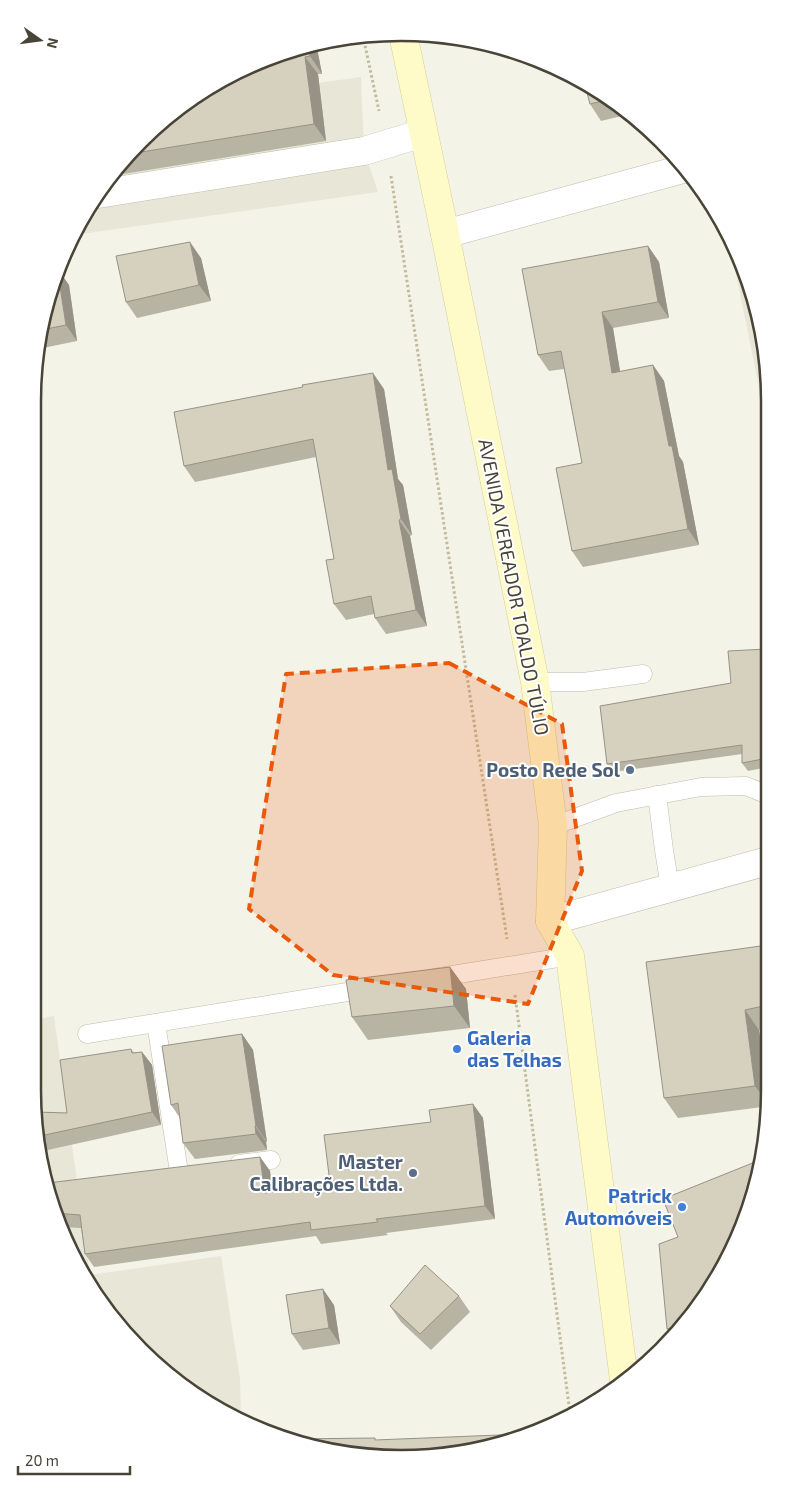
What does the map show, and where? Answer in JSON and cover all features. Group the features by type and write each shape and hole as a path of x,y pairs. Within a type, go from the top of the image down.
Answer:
{"main road":[{"name":"AVENIDA VEREADOR TOALDO TÚLIO","path":"404,41 535,682 554,826 550,920"},
{"path":"550,920 570,956 628,1368"}],"street":[{"path":"108,192 364,151 423,133"},
{"path":"445,234 677,171"},
{"path":"550,920 761,864"}],"lane":[{"path":"535,682 584,682 643,674"},
{"path":"554,826 616,803 701,787 746,786 761,792"},
{"path":"657,795 670,888"},
{"path":"422,980 570,956"},
{"path":"87,1034 393,985"},
{"path":"156,1023 180,1172"},
{"path":"225,1166 271,1160"},
{"path":"161,1175 198,1170"}],"path":[{"path":"365,43 386,144 511,966 569,1408"}],"highlighted area":[{"path":"449,663 562,724 582,871 528,1004 333,975 249,909 286,674"}],"shaded area":[{"path":"361,77 364,151 378,192 82,234 102,201 131,164 164,131 206,99"},
{"path":"734,267 742,285 754,331 758,354 761,395"},
{"path":"54,1016 89,1271 60,1206 48,1160 42,1114 41,1018"},
{"path":"221,1256 240,1379 241,1412 201,1389 164,1360 131,1327 92,1275"}],"building":[{"path":"310,54 310,56 305,57 314,124 142,152 182,116 221,89 285,60"},
{"path":"587,93 600,101 590,104"},
{"path":"190,242 199,285 126,302 116,256"},
{"path":"648,246 658,302 602,312 612,373 653,365 669,446 672,446 688,529 572,551 556,468 582,463 561,351 538,355 522,269"},
{"path":"60,286 66,325 49,328"},
{"path":"373,373 388,470 392,469 401,519 399,520 416,610 375,618 371,596 334,604 326,560 334,559 313,439 184,466 174,412 303,387 302,385"},
{"path":"761,649 761,759 742,763 742,745 607,764 600,706 731,683 728,651"},
{"path":"761,946 761,1007 745,1010 755,1086 664,1098 646,962"},
{"path":"450,967 454,1006 352,1017 346,980"},
{"path":"242,1034 256,1134 183,1143 178,1103 171,1105 162,1046"},
{"path":"131,1049 132,1053 142,1052 152,1112 44,1135 42,1112 67,1113 60,1060"},
{"path":"473,1104 485,1206 376,1219 378,1222 311,1230 310,1222 85,1254 80,1215 63,1214 54,1182 260,1157 265,1193 330,1183 324,1135 431,1122 429,1110"},
{"path":"753,1163 742,1206 724,1249 700,1290 671,1327 667,1329 659,1244 678,1237 663,1199"},
{"path":"425,1265 459,1296 420,1334 390,1306"},
{"path":"323,1289 329,1328 292,1334 286,1295"},
{"path":"502,1435 448,1447 401,1450 354,1447 315,1439 375,1438 375,1440"}],"place":[{"name":"Posto Rede Sol","path":"630,770"},
{"name":"Galeria das Telhas","path":"457,1049"},
{"name":"Master Calibrações Ltda.","path":"413,1173"},
{"name":"Patrick Automóveis","path":"682,1207"}]}
